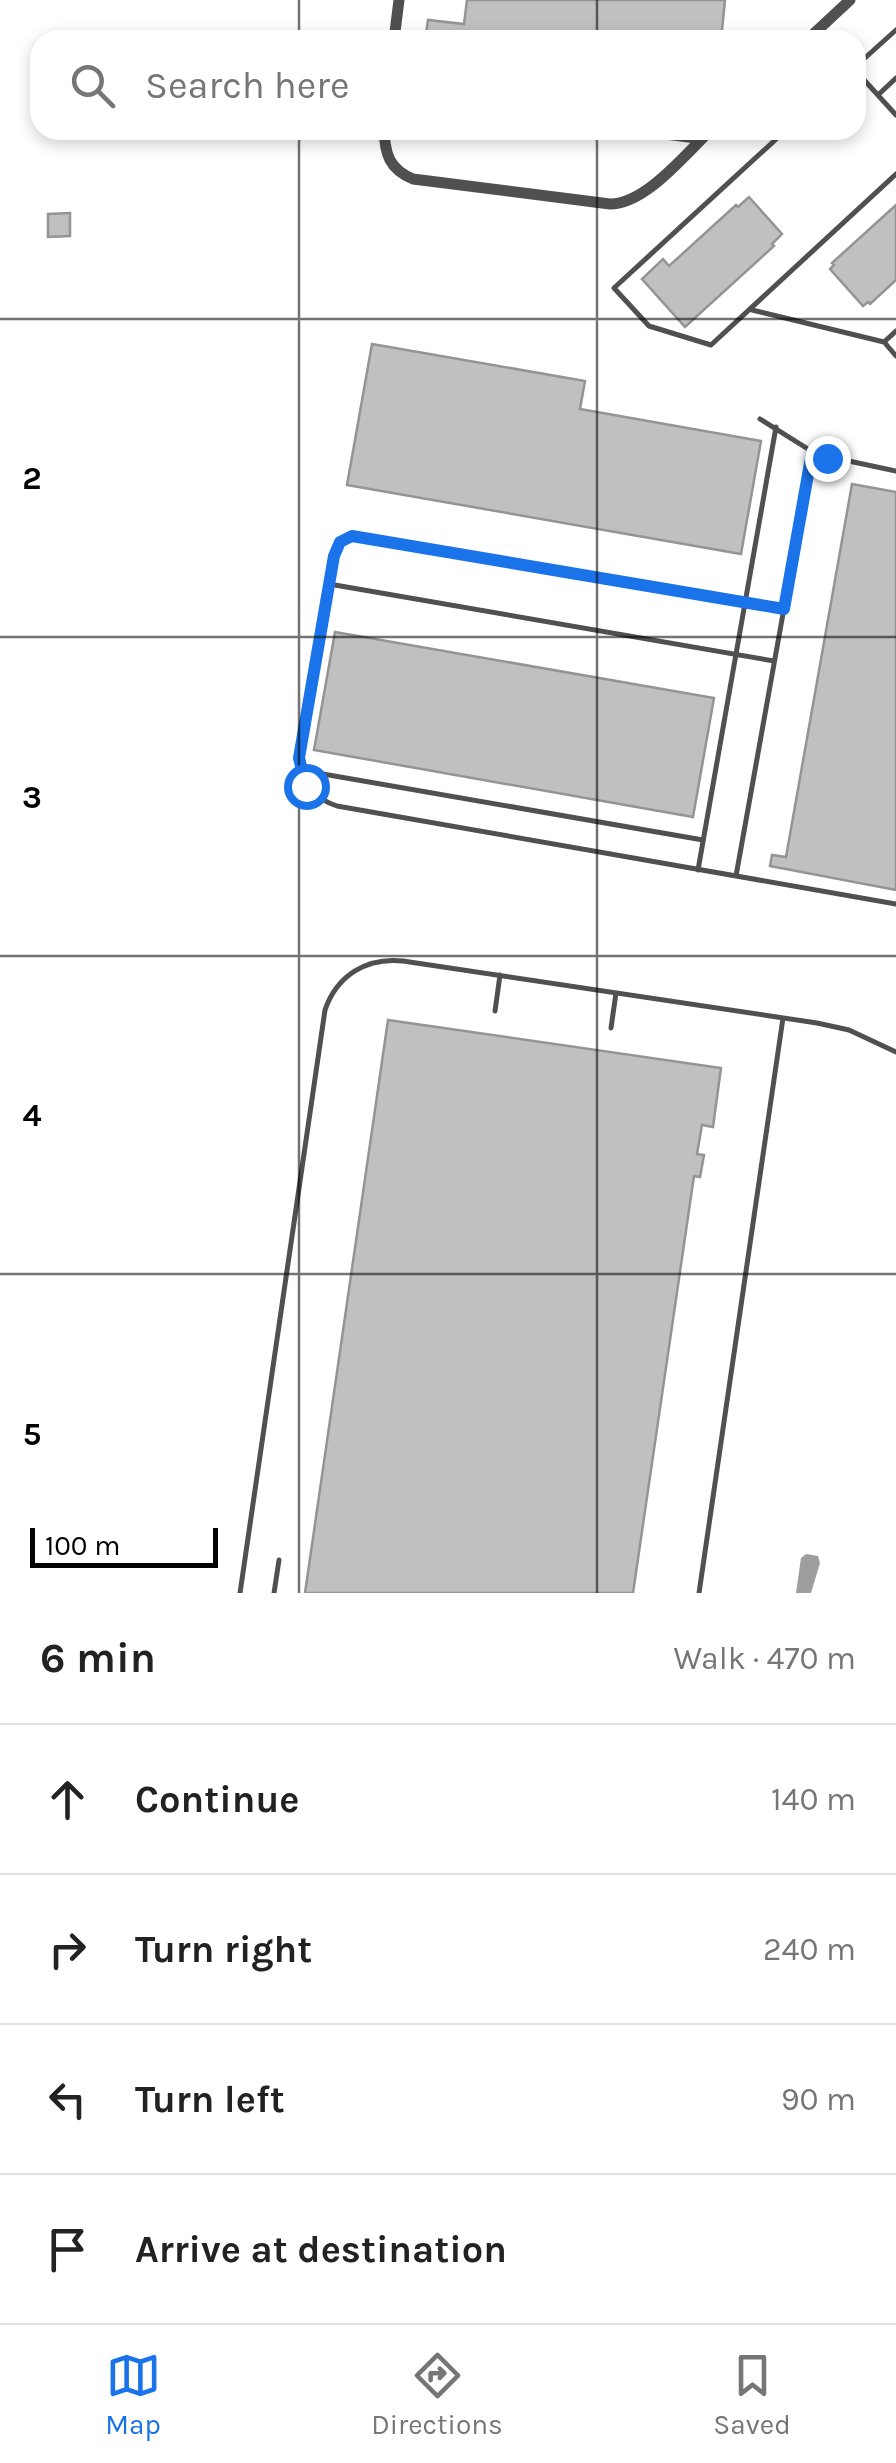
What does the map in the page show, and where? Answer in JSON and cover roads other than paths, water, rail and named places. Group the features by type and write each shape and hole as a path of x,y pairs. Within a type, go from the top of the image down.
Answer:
{"street":[{"path":"396,30 400,0"},
{"path":"818,30 850,0"},
{"path":"385,140 388,158 412,179 610,204 625,203 641,194 699,141"}],"lane":[{"path":"866,59 896,30"},
{"path":"878,95 896,78"},
{"path":"866,81 896,115"},
{"path":"691,140 699,141"},
{"path":"775,140 614,288 649,326 711,345 896,174"},
{"path":"750,309 884,342 896,356"},
{"path":"884,342 896,331"},
{"path":"760,419 812,452 838,461 896,471"},
{"path":"698,870 776,426"},
{"path":"736,876 812,452"},
{"path":"784,609 352,536 338,546 329,584 300,770 310,791 337,806 896,904"},
{"path":"329,584 774,661"},
{"path":"300,770 703,840"},
{"path":"240,1593 329,999 339,983 355,970 384,960 783,1018 849,1030 896,1052"},
{"path":"495,1011 500,975"},
{"path":"611,1028 616,993"},
{"path":"699,1593 783,1018"},
{"path":"274,1593 279,1560"}]}
